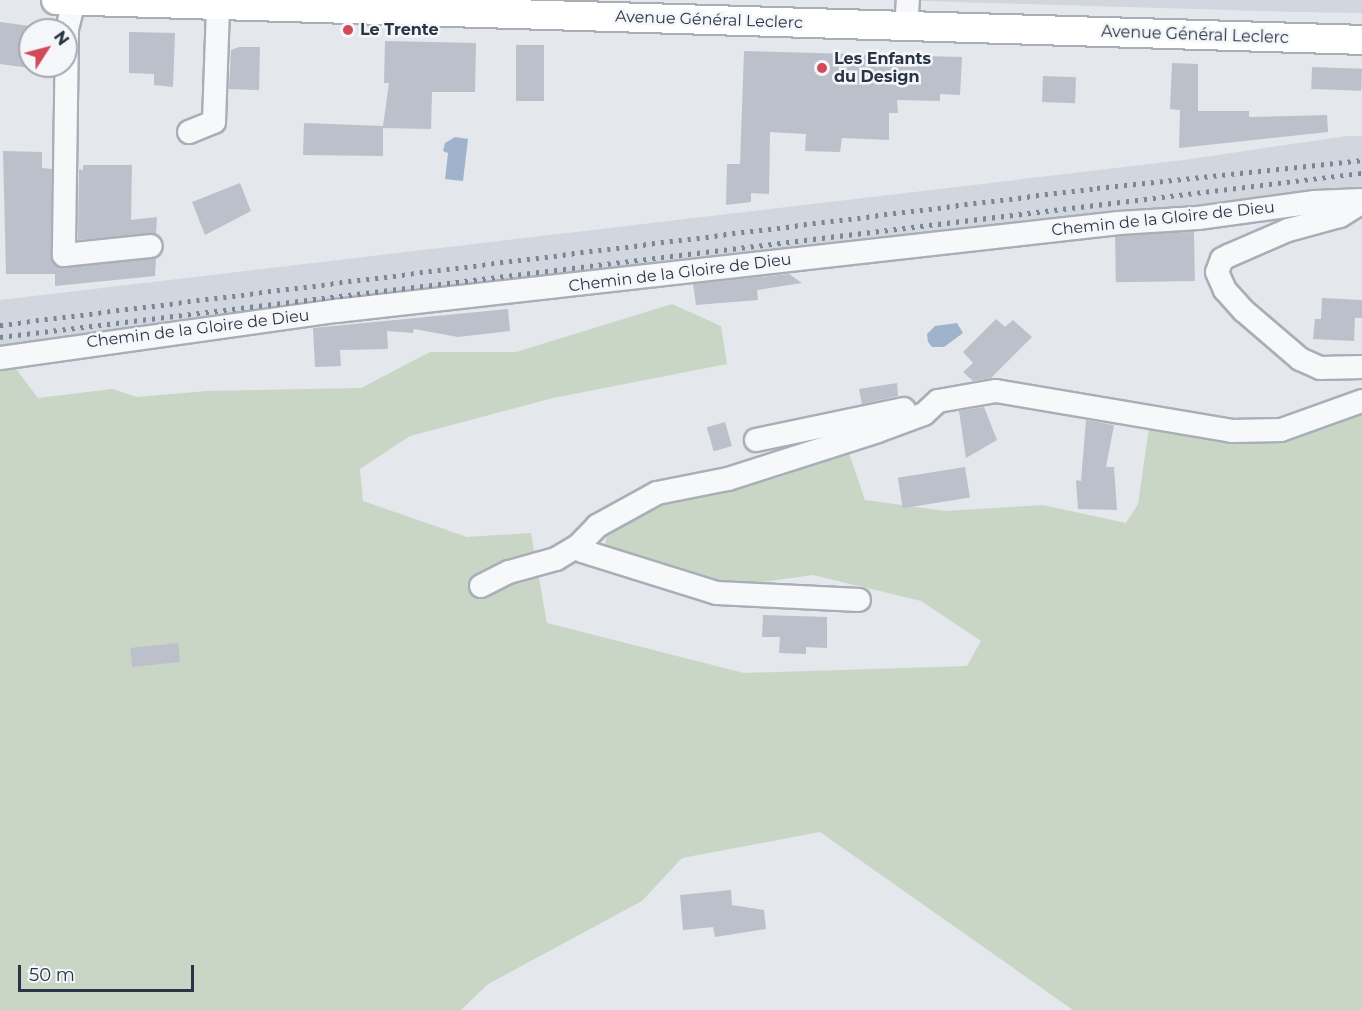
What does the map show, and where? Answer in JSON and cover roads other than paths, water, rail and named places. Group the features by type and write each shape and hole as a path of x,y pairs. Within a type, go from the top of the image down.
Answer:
{"main road":[{"name":"Avenue Général Leclerc","path":"65,0 218,5 907,13 1362,39"}],"street":[{"path":"65,0 67,30 64,255 151,246"},
{"path":"189,132 214,122 218,5"},
{"name":"Chemin de la Gloire de Dieu","path":"0,358 115,339 336,311 1119,223 1198,218 1315,202 1362,201"},
{"name":"Chemin de la Gloire de Dieu","path":"1362,201 1341,216 1288,230 1228,256 1222,259 1217,272 1225,290 1244,311 1300,359 1320,368 1362,367"},
{"path":"756,440 938,401 996,391 1232,431 1281,430 1362,401"},
{"path":"481,586 508,572 543,565 578,546 597,526 657,493 728,479 878,431 924,414 938,401"},
{"path":"578,546 582,551 717,593 859,600"}],"water":[{"path":"455,137 468,139 463,181 445,179 448,153 443,151 445,143"},
{"path":"957,323 963,333 944,347 932,347 928,342 927,334 935,326"}],"railway":[{"path":"0,325 1097,188 1362,160"},
{"path":"0,337 1362,173"}],"place":[{"name":"Le Trente","path":"348,30"},
{"name":"Les Enfants du Design","path":"822,68"}]}
